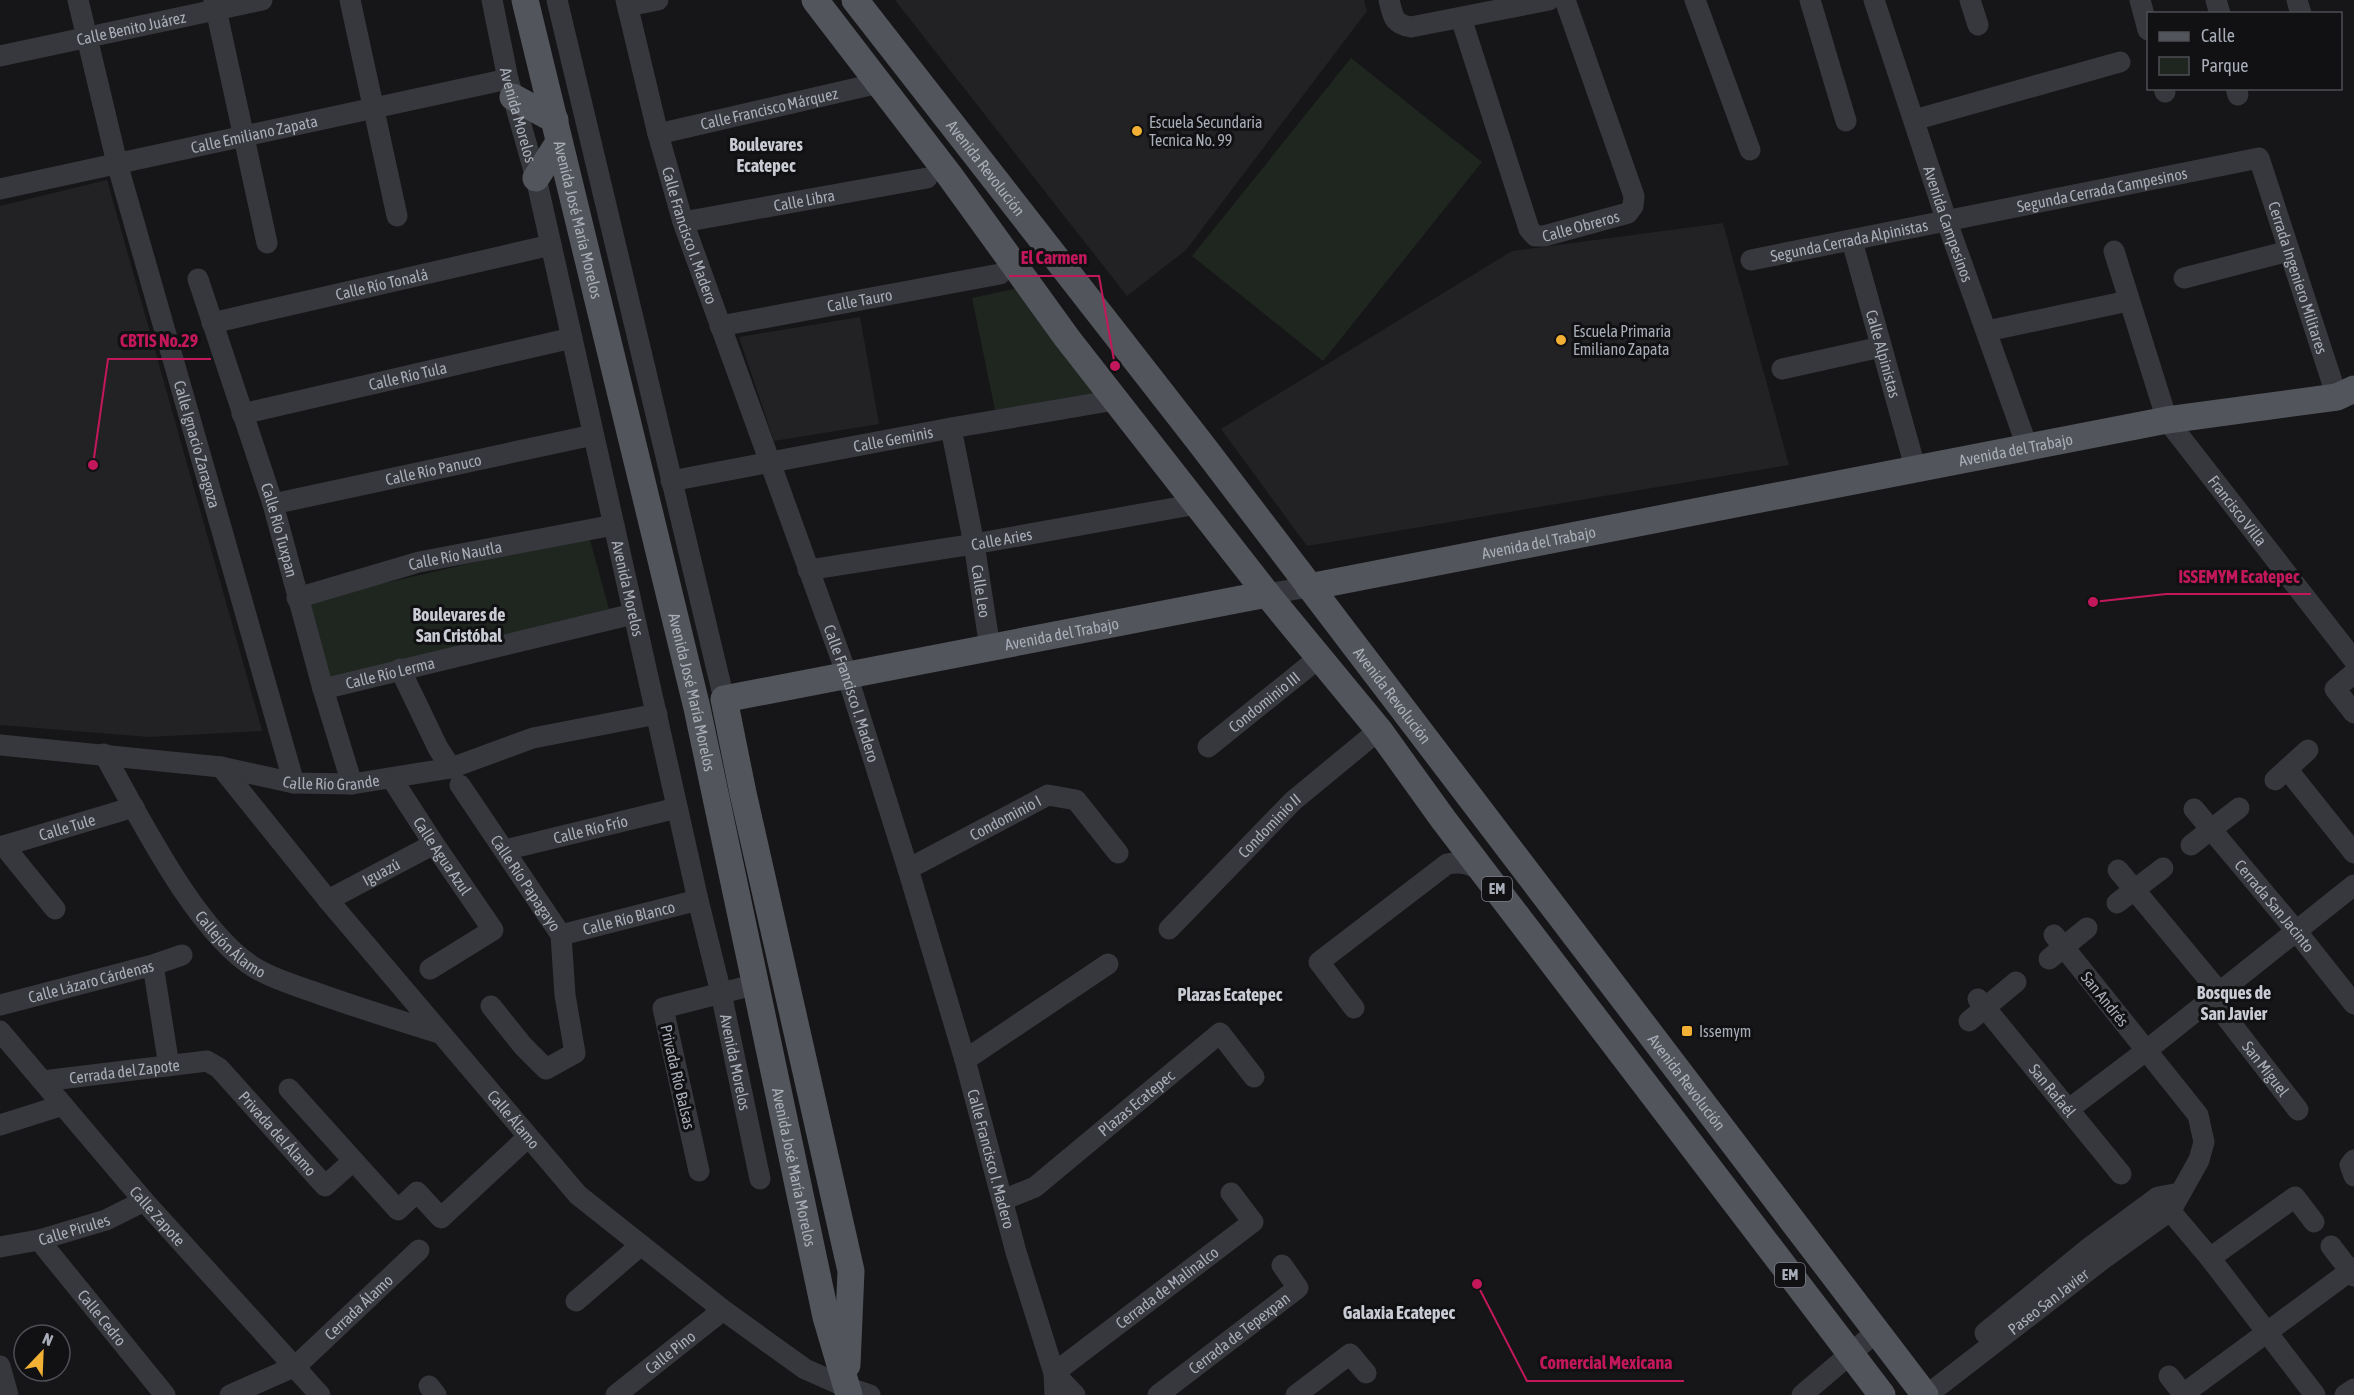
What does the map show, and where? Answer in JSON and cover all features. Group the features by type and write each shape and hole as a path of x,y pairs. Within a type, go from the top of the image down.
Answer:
{"main road":[{"name":"Avenida José María Morelos","path":"525,0 697,708 826,1317 851,1393"},
{"name":"Avenida Revolución","path":"815,0 1115,400 1379,730 1443,819 1882,1395"},
{"name":"Avenida Revolución","path":"855,0 1202,445 1922,1393"},
{"path":"511,88 557,131 536,178"},
{"name":"Avenida del Trabajo","path":"1309,587 2027,446 2167,420 2346,393"},
{"name":"Avenida del Trabajo","path":"724,699 1268,594"},
{"name":"Avenida José María Morelos","path":"724,699 742,793 851,1271 851,1393"},
{"path":"697,708 742,793"}],"street":[{"name":"Calle Ignacio Zaragoza","path":"78,0 117,163 294,783"},
{"name":"Calle Benito Juárez","path":"0,56 215,5 262,0"},
{"path":"350,0 397,216"},
{"name":"Avenida Morelos","path":"492,0 511,88 536,178 677,808 721,993 760,1179"},
{"name":"Avenida José María Morelos","path":"557,0 724,699"},
{"path":"627,3 658,0"},
{"path":"1389,0 1394,18 1400,25 1411,27 1549,0"},
{"name":"Calle Obreros","path":"1461,18 1529,229 1535,236 1544,236 1628,213 1633,206 1634,196 1566,0"},
{"path":"1695,0 1750,150"},
{"path":"1810,0 1846,121"},
{"name":"Avenida Campesinos","path":"1874,0 1947,222 2027,446"},
{"path":"1970,0 1978,25"},
{"path":"2140,0 2147,26"},
{"name":"Calle Francisco I. Madero","path":"627,3 658,134 683,222 847,675 908,869 966,1060 1016,1252 1054,1373 1054,1395"},
{"path":"215,5 267,243"},
{"path":"1914,120 2120,62"},
{"name":"Calle Francisco Márquez","path":"658,134 879,83"},
{"name":"Calle Emiliano Zapata","path":"0,189 374,107 511,88"},
{"name":"Segunda Cerrada Campesinos","path":"1947,222 2259,158"},
{"name":"Cerrada Ingeniero Militares","path":"2259,158 2289,251 2346,393"},
{"name":"Calle Libra","path":"683,222 927,178"},
{"name":"Segunda Cerrada Alpinistas","path":"1751,260 1947,222"},
{"name":"Calle Alpinistas","path":"1852,241 1916,468"},
{"name":"Calle Río Tonalá","path":"213,323 551,245"},
{"name":"Francisco Villa","path":"2114,251 2167,420 2354,660"},
{"path":"2184,278 2289,251"},
{"name":"Calle Tauro","path":"720,326 1000,274"},
{"name":"Calle Río Tuxpan","path":"198,279 273,504 297,598 352,784"},
{"path":"1987,331 2128,301"},
{"name":"Calle Río Tula","path":"242,414 572,338"},
{"path":"1782,369 1881,346"},
{"name":"Calle Geminis","path":"671,481 951,428 1115,400"},
{"name":"Calle Leo","path":"951,428 974,544 990,648"},
{"name":"Calle Río Panuco","path":"273,504 593,435"},
{"name":"Calle Aries","path":"808,570 974,544 1197,504"},
{"name":"Calle Río Nautla","path":"297,598 419,562 614,525"},
{"name":"Avenida del Trabajo","path":"1268,594 1309,587"},
{"name":"Calle Río Lerma","path":"323,689 633,614"},
{"name":"Condominio III","path":"1208,747 1320,657"},
{"name":"Calle Río Papagayo","path":"400,669 438,748 561,935 566,995 575,1053 546,1069 523,1046 491,1006"},
{"path":"2354,673 2335,689 2354,713"},
{"name":"Calle Río Grande","path":"0,744 221,767 294,783 352,784 392,779 456,776 533,738 657,714"},
{"name":"Condominio II","path":"1169,929 1293,801 1379,730"},
{"path":"2308,750 2281,775 2354,853"},
{"name":"Callejón Álamo","path":"104,754 159,851 206,921 231,949 255,968 286,982 439,1033"},
{"name":"Calle Álamo","path":"221,767 328,900 578,1195 723,1310 805,1369 851,1393"},
{"name":"Calle Agua Azul","path":"392,779 493,930 430,969"},
{"name":"Condominio I","path":"908,869 1048,795 1076,800 1118,853"},
{"name":"Calle Tule","path":"2,846 134,807"},
{"name":"Calle Río Frío","path":"505,850 677,808"},
{"path":"2191,845 2239,808"},
{"name":"Cerrada San Jacinto","path":"2194,810 2297,932 2354,1004"},
{"path":"1443,819 1448,835 1447,864"},
{"name":"Iguazú","path":"328,900 434,844"},
{"path":"2,846 55,909"},
{"path":"1354,1008 1319,962 1447,864 1461,862 1472,864 1484,873"},
{"path":"2117,903 2163,867"},
{"name":"San Miguel","path":"2118,870 2216,996 2298,1110"},
{"path":"2069,1109 2216,996 2354,885"},
{"name":"Calle Río Blanco","path":"561,935 698,900"},
{"name":"San Andrés","path":"2087,928 2056,947 2147,1050"},
{"name":"Calle Lázaro Cárdenas","path":"0,1005 153,965 182,955"},
{"path":"966,1060 1108,964"},
{"path":"153,965 169,1066"},
{"name":"San Rafaél","path":"2016,982 1977,1010 2069,1109 2121,1174"},
{"name":"Privada Río Balsas","path":"699,1172 663,1008 757,984"},
{"name":"Calle Zapote","path":"0,1031 144,1201 320,1395"},
{"name":"Plazas Ecatepec","path":"1003,1200 1035,1187 1220,1032 1254,1077"},
{"name":"Paseo San Javier","path":"1922,1393 2078,1267 2170,1200 2199,1160 2205,1142 2198,1115 2147,1050"},
{"name":"Cerrada del Zapote","path":"43,1082 207,1061"},
{"name":"Privada del Álamo","path":"207,1061 219,1068 325,1186 353,1161"},
{"path":"289,1089 398,1210 417,1192 441,1218 528,1137"},
{"path":"0,1125 63,1105"},
{"path":"2354,1160 2350,1164 2354,1176"},
{"name":"Cerrada de Malinalco","path":"1054,1373 1253,1222 1231,1192"},
{"path":"2210,1258 2295,1197 2314,1222"},
{"path":"2170,1200 2210,1258 2315,1395"},
{"name":"Calle Pirules","path":"0,1248 39,1240 106,1220 144,1201"},
{"name":"Calle Cedro","path":"39,1240 165,1395"},
{"path":"576,1301 641,1245"},
{"path":"2169,1376 2183,1395 2267,1331 2353,1272 2331,1246"},
{"name":"Cerrada Álamo","path":"230,1395 296,1366 420,1250"},
{"name":"Cerrada de Tepexpan","path":"1158,1395 1298,1288 1282,1265"},
{"name":"Calle Pino","path":"616,1395 723,1310"},
{"path":"1802,1395 1876,1332"},
{"path":"1296,1395 1350,1354 1366,1373"},
{"path":"0,1366 8,1395"},
{"path":"1054,1373 1075,1395"},
{"path":"2345,1395 2354,1389"}],"shaded area":[{"name":"Escuela Secundaria Tecnica No. 99","path":"895,0 1364,0 1367,11 1186,250 1127,296"},
{"path":"107,180 262,731 149,737 0,725 0,206"},
{"name":"Escuela Primaria Emiliano Zapata","path":"1723,223 1789,465 1307,546 1221,429 1512,251"},
{"path":"860,317 879,424 774,441 739,337"}],"green space":[{"path":"1351,58 1482,162 1323,361 1192,256"},
{"path":"1018,288 1100,392 995,410 972,298"},
{"path":"589,536 609,609 327,680 307,601"}],"place":[{"name":"Escuela Secundaria Tecnica No. 99","path":"1137,131"},
{"name":"Escuela Primaria Emiliano Zapata","path":"1561,340"},
{"name":"El Carmen","path":"1115,366"},
{"name":"CBTIS No.29","path":"93,465"},
{"name":"ISSEMYM Ecatepec","path":"2093,602"},
{"name":"Issemym","path":"1687,1031"},
{"name":"Comercial Mexicana","path":"1477,1284"}],"district":[{"name":"Boulevares Ecatepec","path":"766,155"},
{"name":"Boulevares de San Cristóbal","path":"459,625"},
{"name":"Plazas Ecatepec","path":"1230,995"},
{"name":"Bosques de San Javier","path":"2234,1003"},
{"name":"Galaxia Ecatepec","path":"1399,1313"}]}
